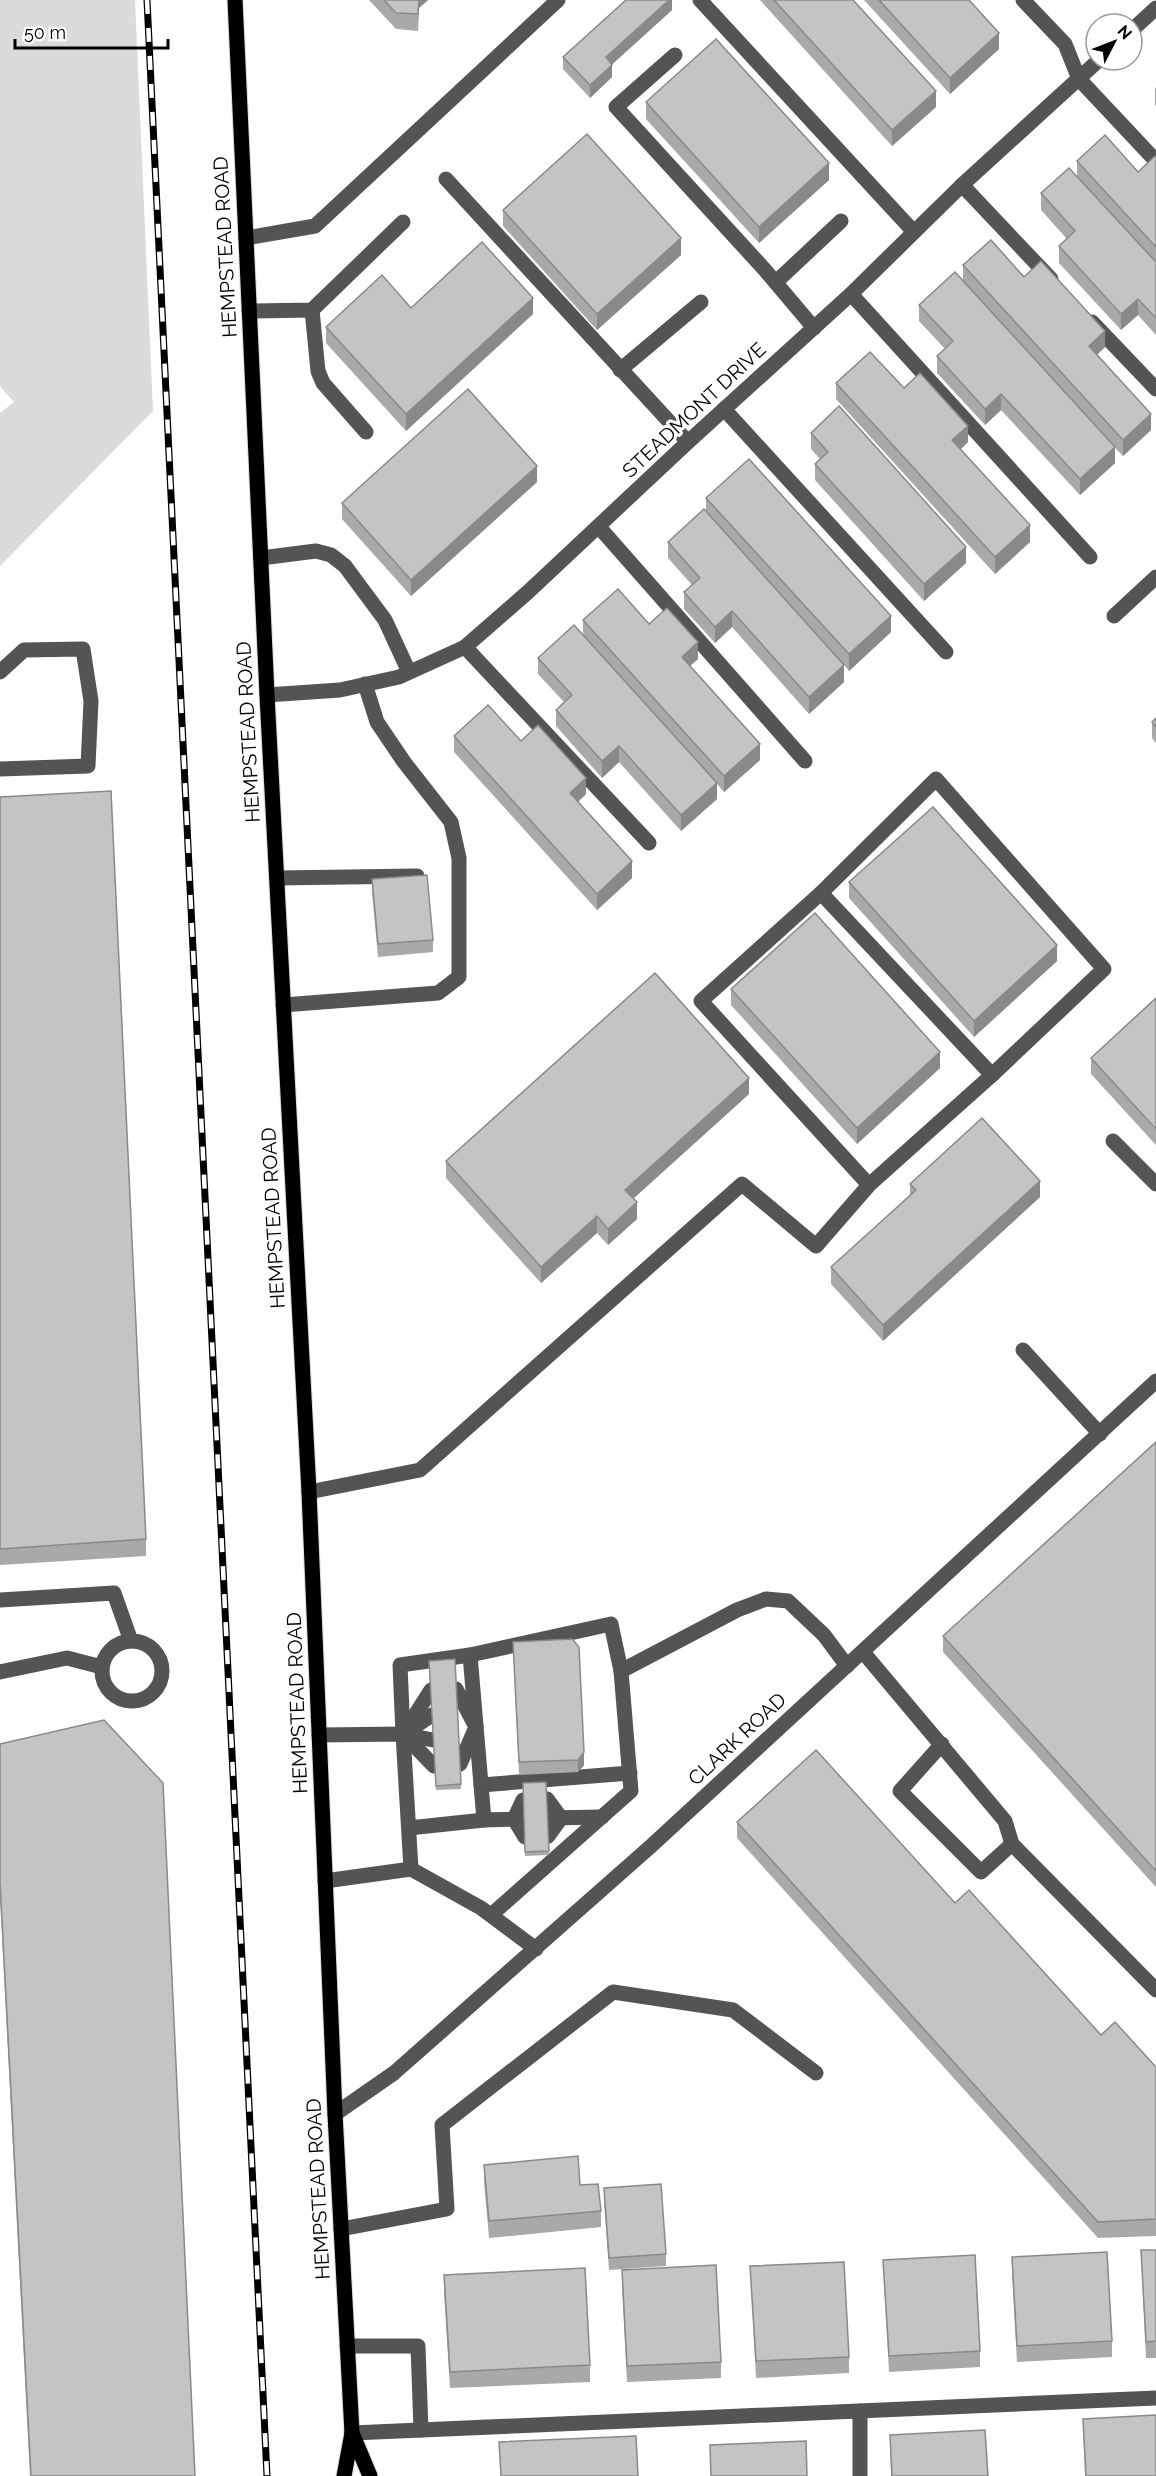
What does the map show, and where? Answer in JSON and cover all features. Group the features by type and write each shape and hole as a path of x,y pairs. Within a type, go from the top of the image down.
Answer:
{"main road":[{"name":"HEMPSTEAD ROAD","path":"235,0 276,878 309,1492 335,2114 352,2433 344,2476"},
{"name":"HEMPSTEAD ROAD","path":"352,2433 370,2476"}],"street":[{"path":"246,238 315,226 558,0"},
{"path":"700,0 914,232"},
{"path":"1023,0 1065,44 1079,79 1156,161"},
{"path":"1144,19 1156,8"},
{"path":"675,54 616,107 776,282 814,328"},
{"name":"STEADMONT DRIVE","path":"267,695 313,693 399,677 465,647 599,527 688,442 851,294 962,185 1086,72"},
{"path":"446,179 495,229 620,370 688,442"},
{"path":"962,185 1059,287"},
{"path":"776,282 841,220"},
{"path":"249,310 312,310 404,222"},
{"path":"851,294 1090,556"},
{"path":"620,370 701,302"},
{"path":"312,310 318,371 322,383 366,432"},
{"path":"1083,313 1156,390"},
{"path":"724,409 946,652"},
{"path":"599,527 805,760"},
{"path":"261,558 316,551 331,555 345,566 386,620 409,672"},
{"path":"1114,616 1156,578"},
{"path":"465,647 649,843"},
{"path":"0,672 24,650 83,649 91,701 88,766 0,769"},
{"path":"283,1005 438,993 459,977 459,858 451,822 404,762 377,722 365,684"},
{"path":"309,1492 420,1470 742,1184 816,1246 869,1185 992,1075 1104,969 936,779 821,893 701,1001 869,1185"},
{"path":"276,878 417,876"},
{"path":"821,893 992,1075"},
{"path":"1113,1141 1156,1184"},
{"path":"1023,1350 1100,1434"},
{"name":"CLARK ROAD","path":"335,2114 394,2073 536,1949 848,1666 1156,1381"},
{"path":"0,1600 114,1593 131,1641"},
{"path":"621,1671 737,1610 766,1599 788,1601 824,1635 848,1666"},
{"path":"411,1869 400,1665 470,1655 611,1624 621,1671 632,1791 491,1915"},
{"path":"131,1641 141,1643 157,1655 162,1674 154,1691 138,1701 120,1699 106,1686 102,1667 105,1657 112,1649 131,1641"},
{"path":"863,1652 1005,1821 1012,1844 1156,1990"},
{"path":"470,1655 484,1820"},
{"path":"0,1672 67,1658 102,1667"},
{"path":"456,1689 476,1728"},
{"path":"403,1734 430,1690"},
{"path":"457,1713 476,1728"},
{"path":"403,1734 432,1715"},
{"path":"459,1739 476,1728"},
{"path":"460,1764 476,1728"},
{"path":"319,1735 403,1734 433,1740"},
{"path":"403,1734 434,1766"},
{"path":"942,1744 900,1791 981,1872 1012,1844"},
{"path":"481,1785 630,1773"},
{"path":"547,1799 554,1818 548,1836"},
{"path":"524,1800 519,1819 525,1837"},
{"path":"554,1818 602,1817"},
{"path":"409,1828 484,1820 519,1819"},
{"path":"325,1881 411,1869 491,1915 536,1949"},
{"path":"341,2229 447,2209 442,2125 613,1992 733,2010 816,2073"},
{"path":"347,2346 418,2346 421,2430"},
{"path":"352,2433 1156,2398"},
{"path":"860,2411 860,2476"}],"shaded area":[{"path":"0,0 135,0 153,411 0,566 0,413 14,402 0,386"}],"building":[{"path":"384,0 419,0 418,14 396,13"},
{"path":"626,0 669,0 606,57 612,65 590,85 563,57"},
{"path":"774,0 853,0 936,91 892,130"},
{"path":"879,0 969,0 999,33 950,78"},
{"path":"716,39 829,163 759,227 646,102"},
{"path":"587,134 681,238 597,314 503,210"},
{"path":"1105,135 1138,172 1156,157 1156,247 1077,161"},
{"path":"1069,168 1156,262 1156,318 1138,299 1121,314 1059,246 1075,231 1041,193"},
{"path":"991,240 1024,277 1041,261 1105,331 1089,346 1151,414 1123,440 963,265"},
{"path":"482,242 533,298 406,414 326,327 382,275 411,308"},
{"path":"955,272 1115,447 1080,479 1001,394 985,409 937,356 953,341 919,305"},
{"path":"870,352 904,388 920,373 968,426 952,440 1030,525 995,557 836,383"},
{"path":"468,389 537,466 411,580 342,503"},
{"path":"839,406 966,547 924,584 815,464 828,452 811,433"},
{"path":"749,459 891,616 849,654 706,498"},
{"path":"704,509 844,665 809,697 732,611 715,627 684,592 700,578 668,542"},
{"path":"618,589 649,624 667,608 698,642 682,657 760,744 724,776 583,620"},
{"path":"574,625 717,783 681,815 619,746 602,761 556,710 572,695 538,658"},
{"path":"488,705 521,741 538,725 586,778 570,793 632,861 597,894 454,736"},
{"path":"111,791 146,1539 0,1549 0,797"},
{"path":"933,807 1057,945 974,1021 849,882"},
{"path":"427,875 433,940 378,944 372,879"},
{"path":"815,913 940,1052 857,1128 731,989"},
{"path":"655,973 749,1078 625,1190 637,1202 608,1229 597,1216 541,1267 446,1161"},
{"path":"1156,998 1156,1129 1091,1058"},
{"path":"982,1118 1040,1181 883,1325 831,1267 916,1190 910,1184"},
{"path":"1156,1442 1156,1871 943,1636"},
{"path":"572,1639 579,1647 584,1752 578,1760 519,1762 513,1642"},
{"path":"455,1659 461,1784 436,1786 429,1661"},
{"path":"104,1720 163,1783 195,2476 31,2476 0,1882 0,1744"},
{"path":"816,1750 955,1903 969,1890 1101,2035 1115,2022 1156,2067 1156,2219 1098,2222 737,1822"},
{"path":"546,1782 549,1851 525,1852 523,1783"},
{"path":"578,2156 580,2185 598,2184 601,2211 489,2221 484,2165"},
{"path":"661,2184 666,2254 609,2258 604,2188"},
{"path":"1141,2250 1156,2250 1156,2341 1146,2342"},
{"path":"1107,2252 1112,2341 1017,2346 1012,2257"},
{"path":"975,2255 980,2351 889,2356 883,2260"},
{"path":"844,2262 849,2357 756,2361 750,2266"},
{"path":"716,2265 721,2362 627,2366 622,2270"},
{"path":"585,2268 590,2365 450,2372 444,2275"},
{"path":"1156,2415 1156,2476 1086,2476 1083,2419"},
{"path":"985,2430 988,2476 892,2476 890,2435"},
{"path":"636,2436 638,2476 501,2476 499,2442"},
{"path":"806,2441 807,2476 711,2476 710,2445"}],"railway":[{"path":"147,0 267,2476"}]}
